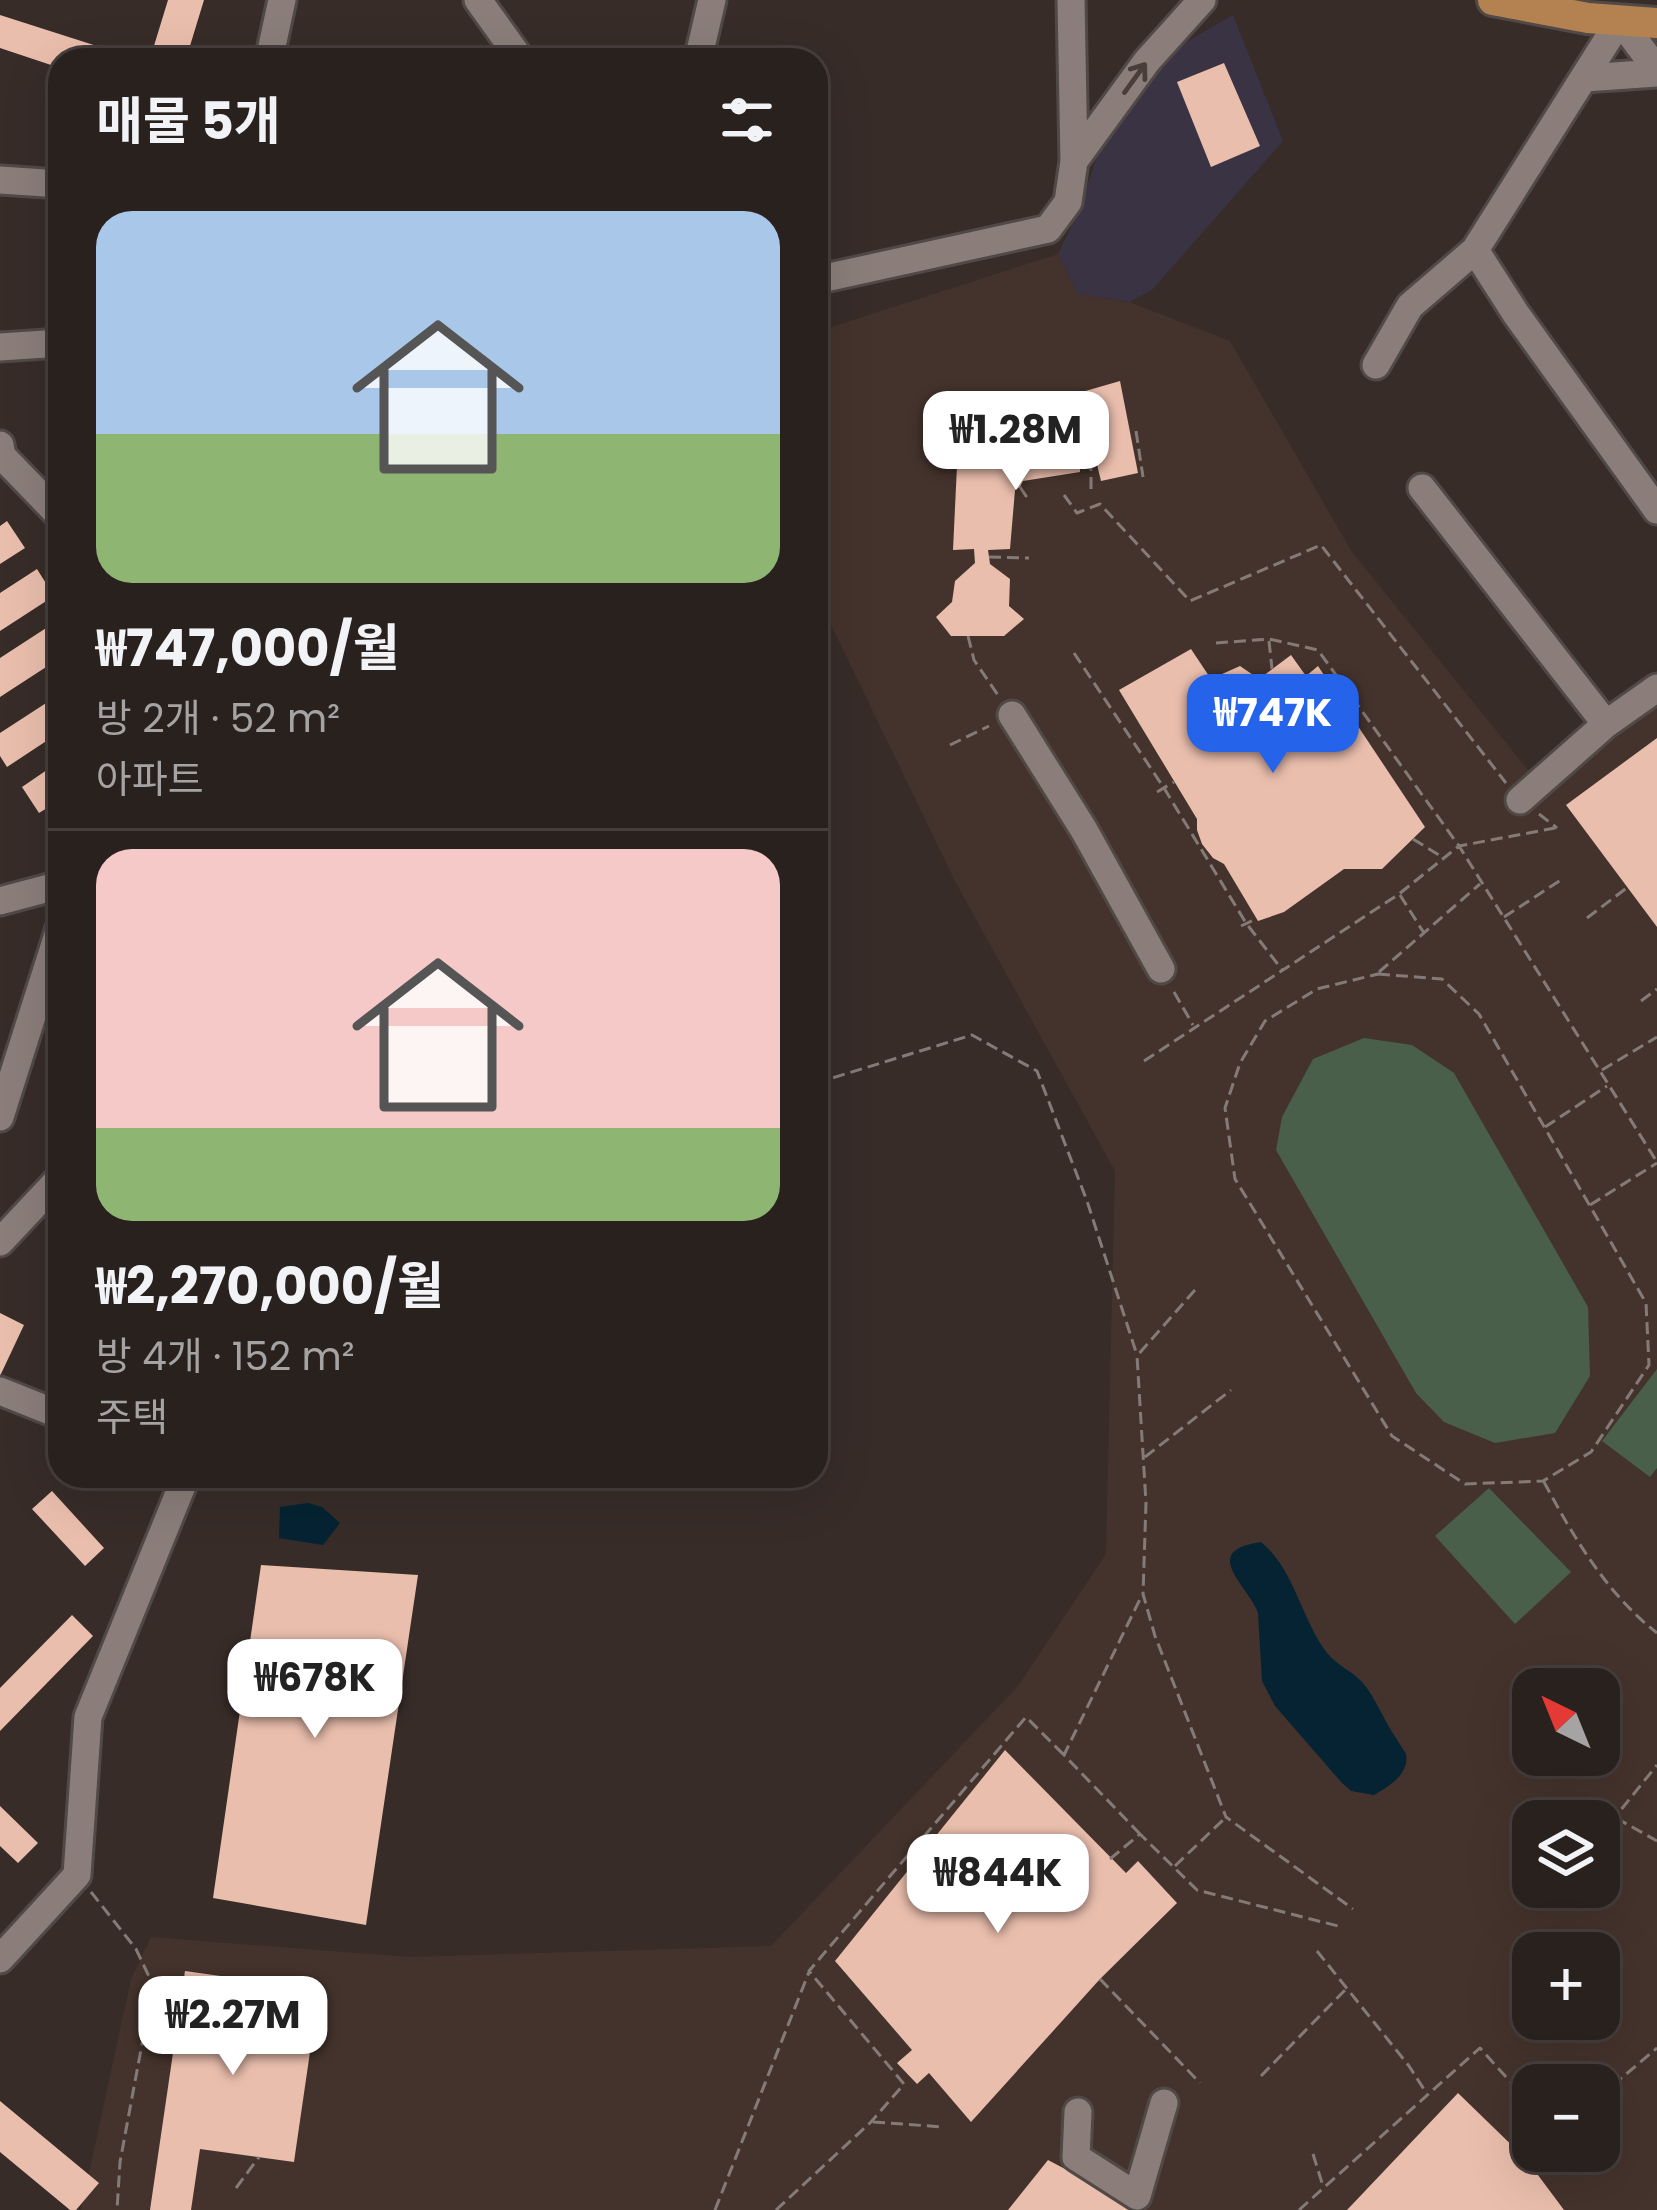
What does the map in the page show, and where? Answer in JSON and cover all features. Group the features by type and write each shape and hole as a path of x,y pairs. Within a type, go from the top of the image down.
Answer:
{"main road":[{"path":"1493,0 1588,18 1657,23"}],"street":[{"path":"272,48 282,0"},
{"path":"478,0 512,48"},
{"path":"701,48 712,0"},
{"path":"828,277 1048,229 1069,202 1071,0"},
{"path":"1073,161 1148,61 1202,0"},
{"path":"1376,365 1410,306 1475,250 1620,20 1657,71"},
{"path":"1585,78 1657,71"},
{"path":"3,179 48,183"},
{"path":"1475,250 1657,510"},
{"path":"0,347 48,344"},
{"path":"0,445 2,456 48,504"},
{"path":"1422,488 1606,724"},
{"path":"1520,800 1606,724 1657,688"},
{"path":"1012,715 1084,830 1161,969"},
{"path":"0,901 48,888"},
{"path":"0,1117 48,966"},
{"path":"0,1242 48,1191"},
{"path":"0,1391 48,1410"},
{"path":"0,1960 77,1875 88,1717 181,1488"},
{"path":"1078,2112 1076,2157 1137,2195 1164,2103"}],"path":[{"path":"1136,430 1143,478"},
{"path":"1091,453 1091,489"},
{"path":"1020,487 1030,502"},
{"path":"1064,494 1077,513 1100,503 1190,601 1321,545 1520,800 1557,827 1459,846 1400,894 1144,1061"},
{"path":"989,557 1029,558"},
{"path":"950,745 1012,715 974,660 968,636"},
{"path":"1216,643 1269,639 1318,650 1459,846 1657,1163 1588,1206"},
{"path":"1269,639 1272,669"},
{"path":"1074,653 1164,788 1244,925 1283,970"},
{"path":"1157,793 1174,782"},
{"path":"1413,839 1442,858"},
{"path":"1503,918 1562,880"},
{"path":"1378,974 1480,883"},
{"path":"1587,918 1628,887"},
{"path":"1400,894 1424,933"},
{"path":"1244,925 1256,919"},
{"path":"1161,969 1195,1028"},
{"path":"1378,974 1442,980 1454,991 1479,1015 1544,1128 1646,1303 1649,1365 1591,1452 1543,1481 1465,1484 1392,1436 1235,1179 1225,1108 1240,1063 1265,1021 1317,988 1378,974"},
{"path":"1641,1001 1657,989"},
{"path":"828,1079 972,1035 1037,1071 1087,1202 1137,1356 1146,1504 1143,1594 1155,1636 1226,1817 1353,1909"},
{"path":"1600,1070 1657,1037"},
{"path":"1544,1128 1608,1085"},
{"path":"1137,1356 1195,1290"},
{"path":"1646,1303 1657,1296"},
{"path":"1144,1458 1231,1390"},
{"path":"1543,1481 1577,1545 1636,1617 1657,1633"},
{"path":"1064,1755 1143,1594"},
{"path":"715,2210 809,1971 1026,1717 1197,1891 1338,1926"},
{"path":"1620,1811 1657,1765"},
{"path":"1174,1867 1226,1817"},
{"path":"1620,1820 1657,1841"},
{"path":"1111,1859 1139,1834"},
{"path":"77,1875 136,1949 153,1985 120,2162 116,2210"},
{"path":"1318,1951 1428,2095"},
{"path":"776,2210 871,2122 904,2084 809,1971"},
{"path":"1100,1979 1200,2084"},
{"path":"1261,2076 1348,1987"},
{"path":"1299,2210 1480,2048 1512,2084"},
{"path":"1620,2079 1657,2048"},
{"path":"871,2122 944,2127"},
{"path":"1313,2154 1324,2188"},
{"path":"236,2188 259,2157"}],"shaded area":[{"path":"1233,15 1283,141 1152,290 1129,302 1077,294 1058,254 1105,134 1181,45"},
{"path":"1058,254 1077,294 1129,302 1230,341 1352,552 1541,786 1657,705 1657,2210 81,2210 131,1979 151,1937 409,1957 771,1946 1018,1686 1106,1554 1115,1171 955,881 828,619 828,328"}],"green space":[{"path":"1364,1038 1412,1045 1454,1073 1588,1307 1590,1376 1555,1433 1495,1443 1444,1422 1416,1393 1276,1150 1282,1117 1313,1059"},
{"path":"1657,1369 1657,1468 1650,1477 1602,1441"},
{"path":"1489,1488 1571,1572 1515,1624 1435,1536"}],"water":[{"path":"308,1503 322,1507 340,1523 323,1545 279,1538 280,1507"},
{"path":"1261,1542 1282,1566 1327,1653 1367,1688 1406,1754 1401,1774 1374,1795 1351,1791 1342,1783 1275,1706 1262,1681 1258,1613 1230,1561 1242,1547"}],"building":[{"path":"168,0 204,0 189,48 153,48"},
{"path":"0,15 103,48 48,48 48,64 0,48"},
{"path":"1224,63 1260,146 1211,167 1177,82"},
{"path":"1120,381 1138,473 1101,481 1094,452 1080,460 1080,472 1023,481 1015,490 1010,549 988,550 990,564 1010,579 1009,606 1024,619 1004,636 951,636 936,617 952,602 955,581 975,563 974,549 953,550 957,466 924,439 945,407 982,436 1064,415 1066,436 1089,432 1082,392"},
{"path":"7,521 25,548 0,564 0,526"},
{"path":"37,569 48,586 48,600 0,631 0,593"},
{"path":"48,627 48,666 0,697 0,658"},
{"path":"1191,649 1211,679 1240,666 1259,679 1291,655 1306,676 1318,666 1425,827 1382,869 1344,869 1284,912 1258,921 1224,864 1202,844 1197,819 1119,690"},
{"path":"48,702 48,740 7,767 0,756 0,733"},
{"path":"1657,738 1657,927 1566,805"},
{"path":"48,769 48,807 39,813 22,787"},
{"path":"0,1313 24,1325 0,1376"},
{"path":"52,1491 104,1548 85,1566 32,1509"},
{"path":"261,1565 418,1575 366,1925 213,1898"},
{"path":"72,1615 93,1636 0,1731 0,1688"},
{"path":"1005,1750 1126,1873 1138,1861 1177,1903 1100,1979 971,2122 929,2073 917,2084 897,2063 912,2050 835,1961"},
{"path":"0,1806 38,1843 18,1863 0,1846"},
{"path":"185,1971 319,1990 294,2162 200,2149 191,2210 150,2210"},
{"path":"1458,2093 1512,2145 1512,2172 1536,2172 1564,2210 1347,2210"},
{"path":"0,2101 99,2183 76,2210 70,2210 0,2152"},
{"path":"1048,2160 1143,2210 1008,2210"}]}
